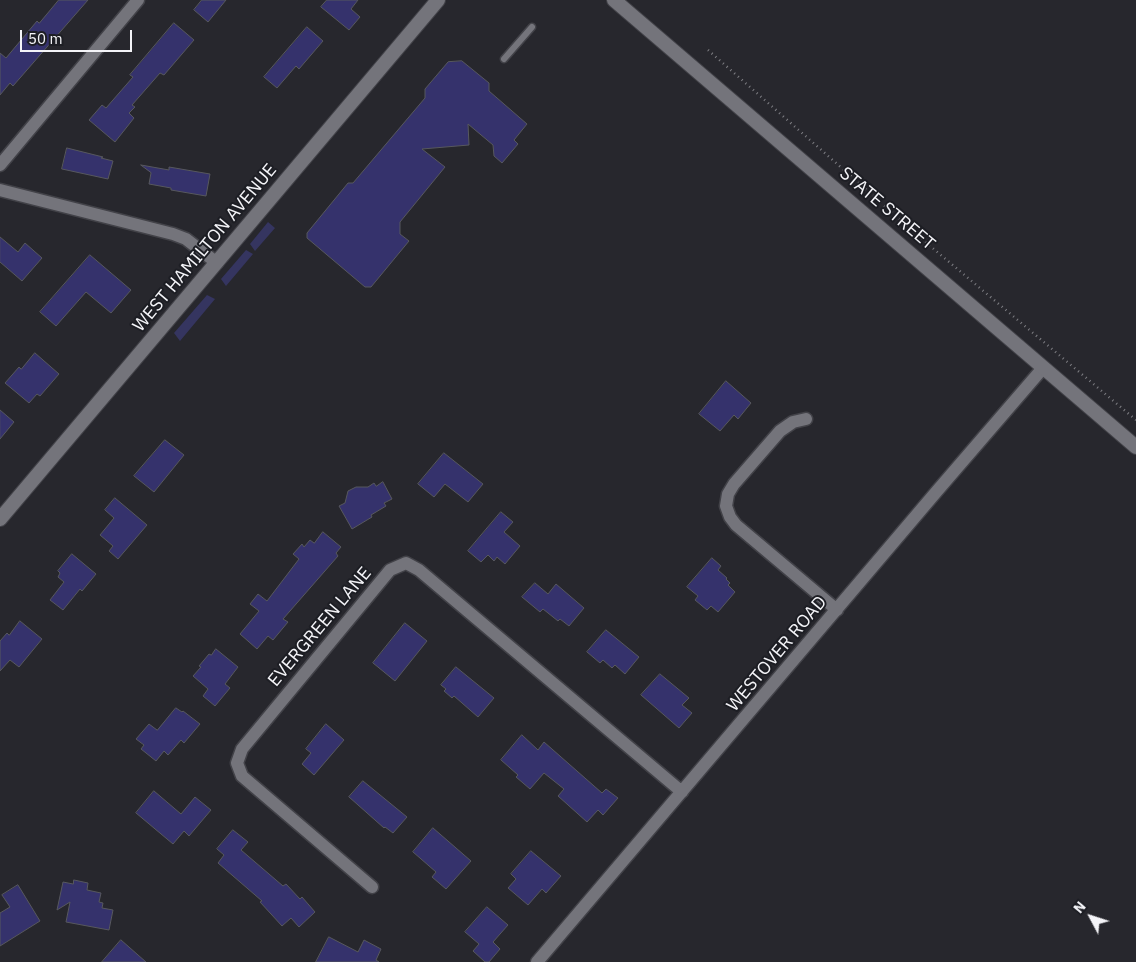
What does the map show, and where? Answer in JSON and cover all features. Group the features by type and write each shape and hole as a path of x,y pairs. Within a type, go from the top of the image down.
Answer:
{"main road":[{"name":"WEST HAMILTON AVENUE","path":"0,519 438,0"},
{"name":"STATE STREET","path":"614,0 1136,447"}],"street":[{"path":"0,164 138,0"},
{"path":"0,190 172,234 186,239 217,263"},
{"name":"WESTOVER ROAD","path":"537,962 1043,368"},
{"path":"806,419 793,422 780,431 734,484 728,494 726,506 736,526 837,610"},
{"name":"EVERGREEN LANE","path":"372,887 242,776 236,763 242,750 390,570 406,564 419,570 682,792"}],"lane":[{"path":"504,59 532,27"}],"path":[{"path":"708,50 929,245 1136,420"}],"shaded area":[{"path":"268,222 275,228 255,251 250,244"},
{"path":"246,250 253,254 226,286 221,279"},
{"path":"207,295 215,299 180,341 174,333"}],"building":[{"path":"59,0 88,0 13,86 10,83 0,95 0,53 6,58 37,21 39,23"},
{"path":"202,0 226,0 208,22 194,10"},
{"path":"327,0 358,0 351,9 360,17 349,30 321,7"},
{"path":"174,23 194,40 164,75 160,73 132,105 135,107 129,113 134,118 115,142 89,120 102,105 106,108 133,77 130,75"},
{"path":"307,27 323,41 299,69 296,66 277,88 264,77"},
{"path":"462,61 489,83 489,91 527,124 514,140 518,144 502,163 494,156 493,145 468,124 469,145 422,149 445,167 400,222 400,234 409,241 371,287 365,287 307,238 307,233 348,183 353,183 425,98 425,89 448,62"},
{"path":"67,148 113,161 108,179 62,169"},
{"path":"141,165 169,170 169,167 210,174 206,196 149,184 151,173"},
{"path":"0,237 18,252 25,243 42,258 22,281 0,262"},
{"path":"90,255 131,290 111,313 86,292 56,326 40,312"},
{"path":"35,353 59,374 40,396 37,394 29,403 5,383"},
{"path":"726,381 751,403 738,419 734,415 720,431 699,414"},
{"path":"0,410 14,422 0,439"},
{"path":"165,440 184,455 154,492 134,476"},
{"path":"444,453 483,484 468,502 445,484 434,497 418,484"},
{"path":"383,482 392,499 384,503 386,506 371,515 372,517 352,529 339,506 345,503 348,491 356,487 368,487 374,483 376,486"},
{"path":"115,498 147,525 118,559 109,551 113,546 100,535 114,518 105,510"},
{"path":"501,512 513,522 504,532 520,546 505,564 497,557 494,561 488,555 481,562 468,551"},
{"path":"323,532 341,547 336,553 338,556 283,619 288,622 273,640 268,636 257,649 240,634 259,611 250,604 258,594 267,601 299,559 293,554 302,544 304,547 310,540 314,543"},
{"path":"72,554 96,574 82,591 80,589 63,610 50,600 64,582 58,577 60,573 58,571"},
{"path":"712,558 721,566 718,570 727,578 730,583 728,585 735,592 718,612 711,606 707,610 695,600 698,596 687,587"},
{"path":"535,583 548,594 556,584 584,608 569,626 560,619 558,621 543,609 540,612 522,597"},
{"path":"20,621 42,639 19,667 10,660 0,671 0,641 7,633 9,635"},
{"path":"405,623 427,641 395,681 373,663"},
{"path":"606,630 639,657 625,674 615,665 612,668 603,660 600,663 587,652"},
{"path":"216,649 238,667 225,684 230,688 215,706 203,696 208,689 193,676 209,654 211,655"},
{"path":"456,667 494,698 478,717 454,696 452,698 444,691 446,689 441,685"},
{"path":"660,674 689,698 682,705 692,713 679,728 641,695"},
{"path":"176,708 200,724 184,743 181,740 168,755 164,751 156,761 141,749 144,745 136,739 149,724 157,730"},
{"path":"326,724 344,740 314,775 302,764 311,753 306,749"},
{"path":"522,735 538,750 544,742 602,793 606,789 618,798 603,815 598,810 587,822 558,796 564,789 544,773 530,789 501,760"},
{"path":"363,781 407,817 393,833 384,828 349,797"},
{"path":"154,791 181,814 195,797 211,810 189,836 184,831 173,844 136,813"},
{"path":"433,828 471,861 446,889 432,877 436,872 413,852"},
{"path":"233,830 248,842 241,850 283,886 286,884 300,899 302,897 315,912 299,927 291,918 282,926 260,902 262,901 218,863 224,855 217,849"},
{"path":"531,851 561,876 546,893 542,889 528,905 508,888 516,879 511,874"},
{"path":"74,880 88,883 87,890 101,893 99,902 103,903 102,908 113,910 109,930 66,922 70,902 57,910 63,882 73,884"},
{"path":"18,885 40,921 0,946 0,913 10,907 2,895"},
{"path":"487,907 508,925 493,942 500,949 489,962 485,962 473,951 479,944 465,932"},
{"path":"329,937 358,952 364,940 381,949 376,960 379,962 316,962"},
{"path":"121,940 146,962 102,962"}]}
